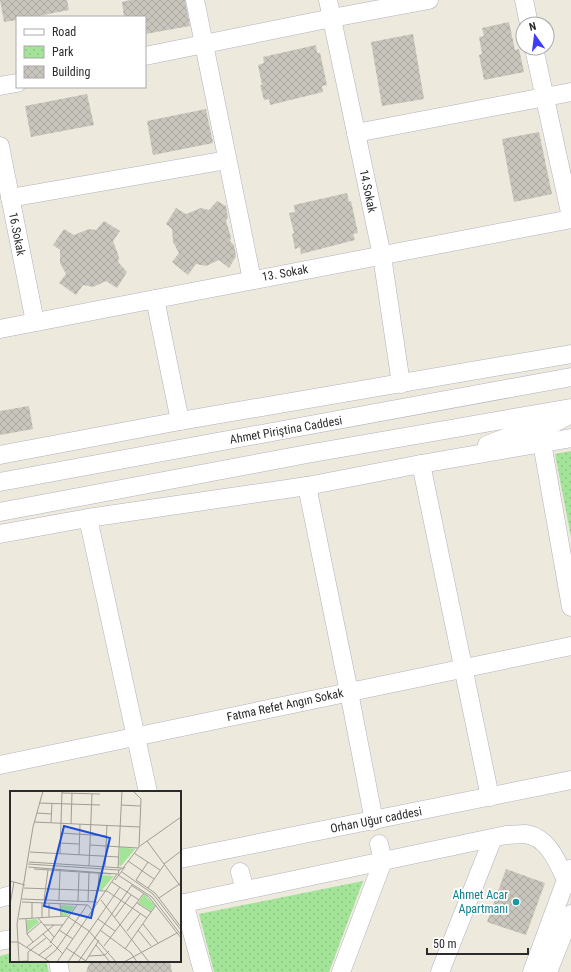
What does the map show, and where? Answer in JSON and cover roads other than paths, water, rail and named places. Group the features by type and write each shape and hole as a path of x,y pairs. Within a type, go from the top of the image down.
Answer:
{"street":[{"path":"195,0 252,280"},
{"name":"14.Sokak","path":"328,0 382,256 401,384"},
{"path":"146,56 429,0"},
{"path":"524,0 527,16"},
{"path":"536,56 571,218"},
{"path":"0,86 16,83"},
{"path":"356,133 571,92"},
{"name":"16.Sokak","path":"0,146 35,322"},
{"path":"10,198 227,160"},
{"name":"13. Sokak","path":"0,328 382,256 571,218"},
{"path":"155,299 180,421"},
{"path":"0,455 180,421 571,354"},
{"path":"534,361 571,368"},
{"name":"Ahmet Piriştina Caddesi","path":"0,482 571,377"},
{"path":"0,512 307,454 571,408"},
{"path":"443,460 483,447 510,436 545,428 571,414"},
{"path":"0,534 88,518 307,486 443,460 571,438"},
{"path":"542,443 571,607"},
{"path":"421,464 490,797"},
{"path":"307,486 374,821"},
{"path":"88,518 148,791"},
{"name":"Fatma Refet Angın Sokak","path":"0,765 571,646"},
{"name":"Orhan Uğur caddesi","path":"181,859 571,780"},
{"path":"203,972 182,903 506,835 526,834 543,841 568,873 532,972"},
{"path":"440,972 493,838"},
{"path":"341,972 383,861 379,844"},
{"path":"240,872 245,890"},
{"path":"0,898 10,895"},
{"path":"548,972 571,914"},
{"path":"0,941 10,938"},
{"path":"58,962 60,972"}],"place":[{"name":"Ahmet Acar Apartmanı","path":"516,902"}]}
